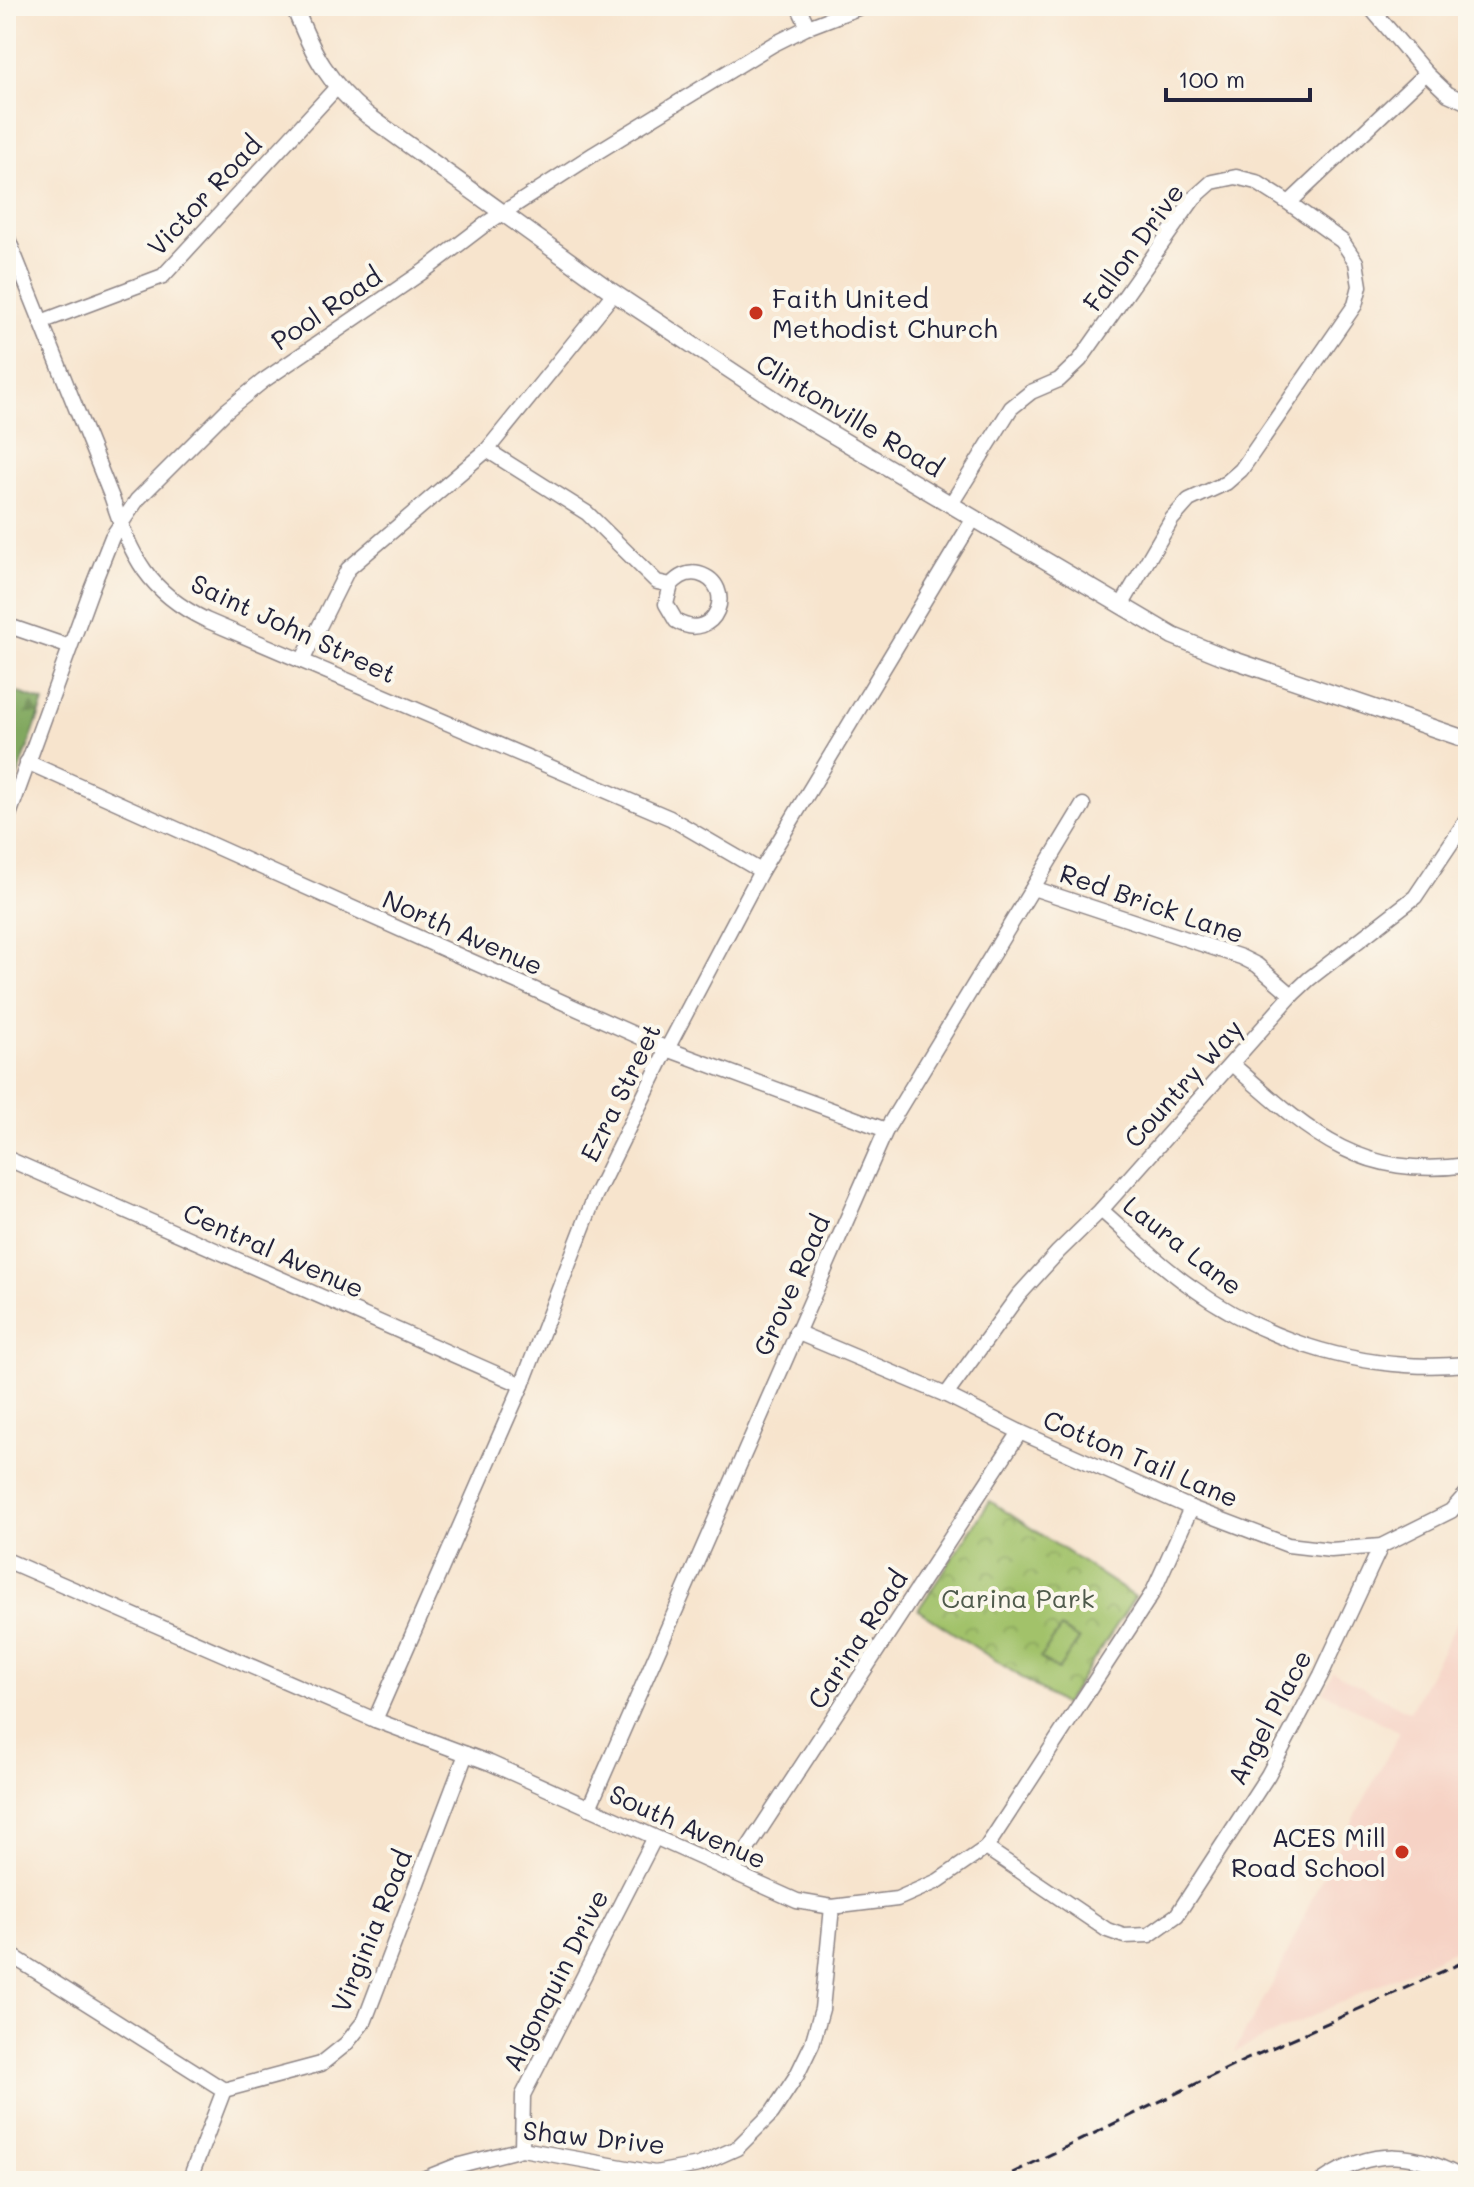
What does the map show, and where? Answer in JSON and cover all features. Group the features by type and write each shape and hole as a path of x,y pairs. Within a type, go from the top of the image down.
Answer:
{"main road":[{"name":"Clintonville Road","path":"294,6 311,49 337,87 367,115 614,293 786,407 1175,637 1468,740"}],"street":[{"path":"798,6 808,27"},
{"name":"Pool Road","path":"6,823 101,562 120,524 157,480 246,393 503,213 747,60 808,27 863,6"},
{"path":"1369,6 1426,73 1448,94 1468,103"},
{"path":"1289,203 1426,73"},
{"name":"Victor Road","path":"41,322 163,276 337,87"},
{"name":"Fallon Drive","path":"951,504 1011,408 1031,392 1059,380 1080,360 1194,198 1212,182 1236,177 1256,182 1342,241 1356,262 1360,286 1355,305 1241,470 1226,483 1189,500 1172,519 1121,606"},
{"name":"Saint John Street","path":"6,234 126,542 146,573 179,605 206,620 670,818 761,871"},
{"path":"302,661 348,569 487,450 614,293"},
{"path":"487,450 587,513 648,576 671,585"},
{"name":"Ezra Street","path":"375,1720 522,1385 595,1196 667,1049 761,871 974,518"},
{"path":"6,625 70,647"},
{"name":"North Avenue","path":"27,762 667,1049 886,1130"},
{"name":"Grove Road","path":"589,1808 886,1130 1083,805"},
{"name":"Country Way","path":"946,1395 1018,1296 1101,1210 1292,995 1415,897 1468,818"},
{"name":"Red Brick Lane","path":"1033,888 1241,957 1257,965 1292,995"},
{"path":"1232,1064 1308,1129 1348,1153 1383,1163 1418,1168 1468,1165"},
{"name":"Central Avenue","path":"6,1158 522,1385"},
{"name":"Laura Lane","path":"1101,1210 1187,1284 1229,1313 1279,1338 1353,1358 1408,1365 1468,1364"},
{"name":"Cotton Tail Lane","path":"796,1332 946,1395 1020,1432 1191,1508 1288,1545 1331,1550 1381,1546 1451,1511 1468,1492"},
{"name":"Carina Road","path":"733,1871 1020,1432"},
{"name":"South Avenue","path":"6,1560 375,1720 466,1754 797,1901 832,1907 897,1899 938,1881 986,1848 1153,1592 1191,1508"},
{"name":"Angel Place","path":"986,1848 1107,1930 1124,1936 1149,1935 1177,1915 1268,1775 1321,1675 1381,1546"},
{"name":"Virginia Road","path":"224,2090 321,2064 346,2044 365,2020 466,1754"},
{"name":"Algonquin Drive","path":"522,2149 523,2095 654,1839"},
{"name":"Shaw Drive","path":"418,2181 456,2166 522,2149 655,2173 699,2165 737,2148 772,2113 797,2075 812,2044 822,2009 832,1907"},
{"path":"6,1952 224,2090 189,2181"},
{"path":"1322,2181 1356,2163 1409,2156 1430,2162 1468,2181"}],"shaded area":[{"name":"ACES Mill Road School","path":"1468,1601 1468,1944 1234,2052 1277,1976 1314,1894 1400,1732 1323,1692 1333,1672 1410,1712"}],"green space":[{"path":"6,688 44,702 6,809"},
{"name":"Carina Park","path":"990,1501 1135,1597 1064,1705 918,1610"},
{"path":"1061,1628 1079,1640 1058,1670 1040,1658"}],"railway":[{"path":"996,2181 1245,2060 1468,1960"}],"place":[{"name":"Faith United Methodist Church","path":"756,313"},
{"name":"ACES Mill Road School","path":"1402,1852"}]}
